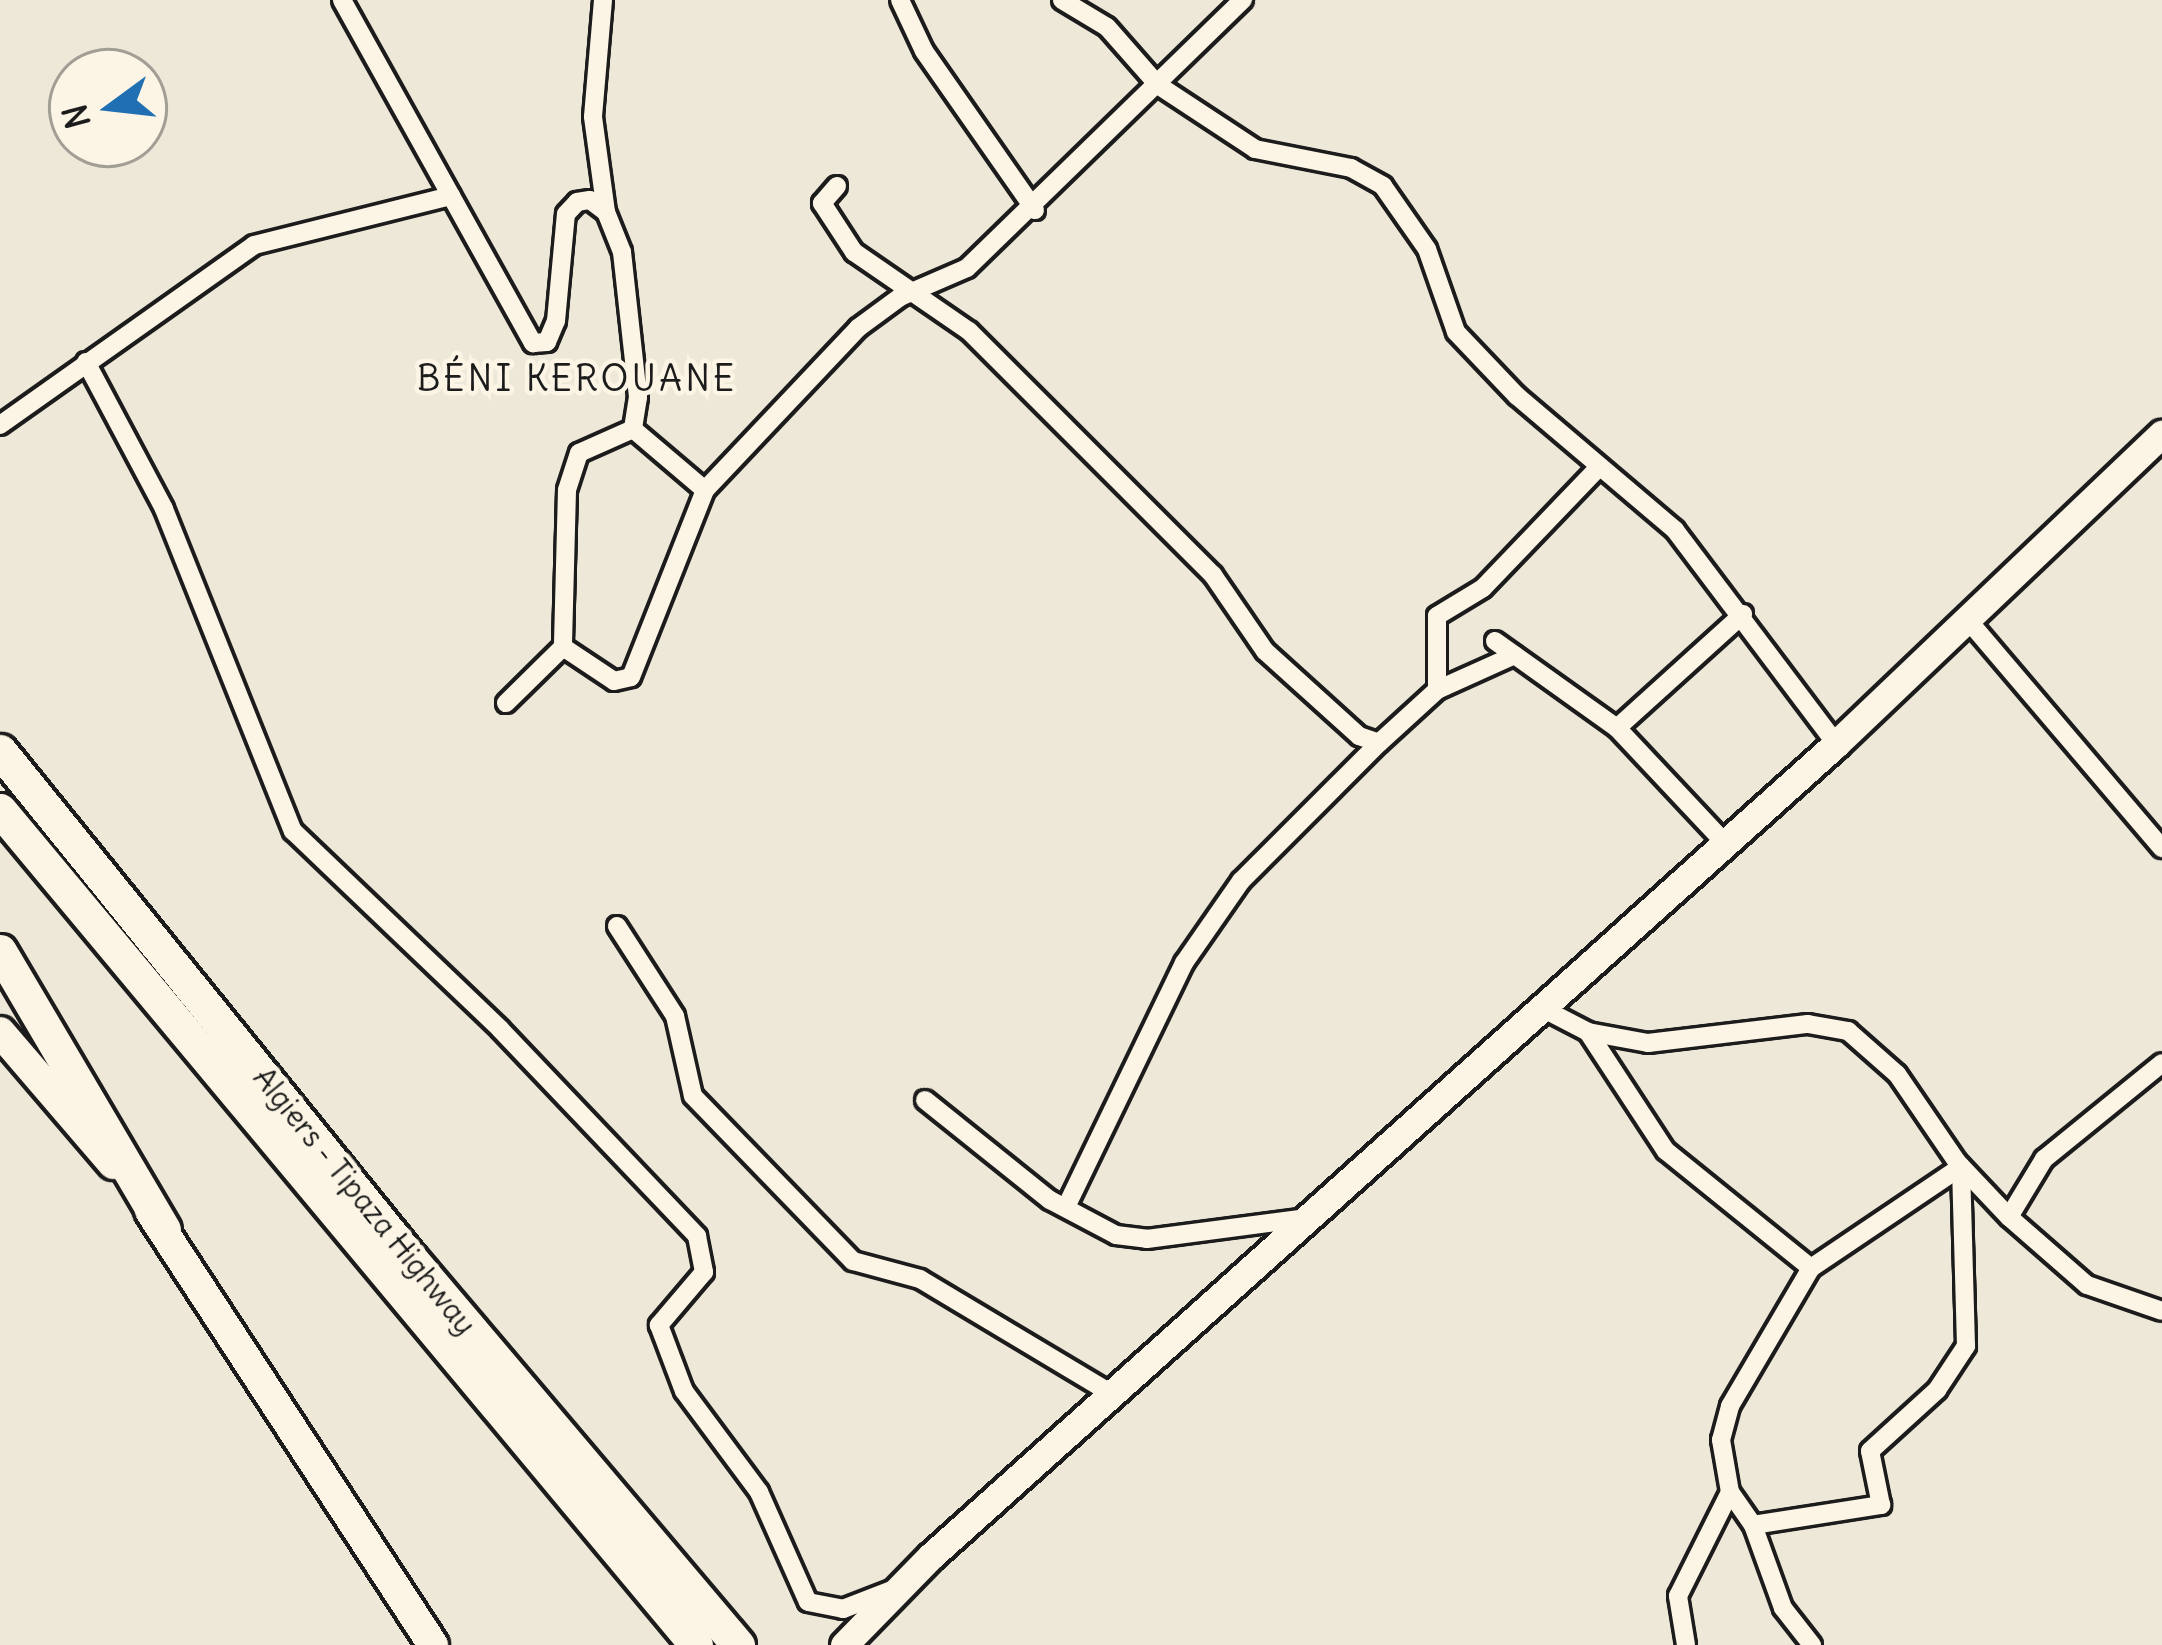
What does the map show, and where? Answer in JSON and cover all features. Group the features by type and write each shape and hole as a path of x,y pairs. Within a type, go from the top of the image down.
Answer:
{"highway":[{"name":"Algiers - Tipaza Highway","path":"0,751 485,1349 738,1645"},
{"name":"Algiers - Tipaza Highway","path":"0,810 696,1645"},
{"path":"0,951 164,1229"}],"main road":[{"path":"844,1645 902,1586 1538,1006 1836,744 2162,434"},
{"path":"0,1032 164,1229 433,1645"}],"street":[{"path":"342,0 533,343 547,342 556,322 566,214 590,200 606,212"},
{"path":"603,0 593,117 606,212 631,293 638,397 632,429"},
{"path":"900,0 924,51 1035,209"},
{"path":"1062,0 1107,27 1157,85 1256,149 1351,168 1383,187 1427,249 1456,332 1599,467 1675,530 1743,614 1836,744"},
{"path":"563,646 614,681 631,677 705,490 858,328 907,295 967,268 1035,209 1243,0"},
{"path":"837,186 822,203 854,252 907,295 969,331 1213,575 1265,651 1359,736 1379,743"},
{"path":"0,425 254,245 451,196"},
{"path":"86,362 164,509 293,830 500,1029 698,1236 704,1272 659,1325 684,1391 759,1492 808,1602 843,1609 902,1586"},
{"path":"632,429 705,490"},
{"path":"506,703 563,646 567,490 579,453 632,429"},
{"path":"1437,690 1436,616 1484,588 1599,467"},
{"path":"1617,728 1743,614"},
{"path":"1967,619 2162,848"},
{"path":"1496,641 1617,728 1723,841"},
{"path":"1067,1205 1184,963 1240,881 1437,690 1515,655"},
{"path":"617,926 675,1016 693,1096 854,1261 920,1279 1114,1395"},
{"path":"1538,1006 1588,1032 1648,1043 1808,1024 1847,1031 1897,1074 1961,1167 2009,1217 2087,1286 2162,1311"},
{"path":"1588,1032 1666,1150 1811,1268"},
{"path":"2009,1217 2044,1159 2162,1063"},
{"path":"926,1100 1050,1200 1116,1235 1147,1239 1310,1217"},
{"path":"1812,1645 1765,1571 1754,1525 1730,1492 1721,1464 1730,1406 1811,1268 1961,1167"},
{"path":"1754,1525 1881,1505 1870,1451 1937,1390 1966,1346 1961,1167"},
{"path":"1686,1645 1678,1596 1730,1492"}],"district":[{"name":"BÉNI KEROUANE","path":"577,379"}]}
